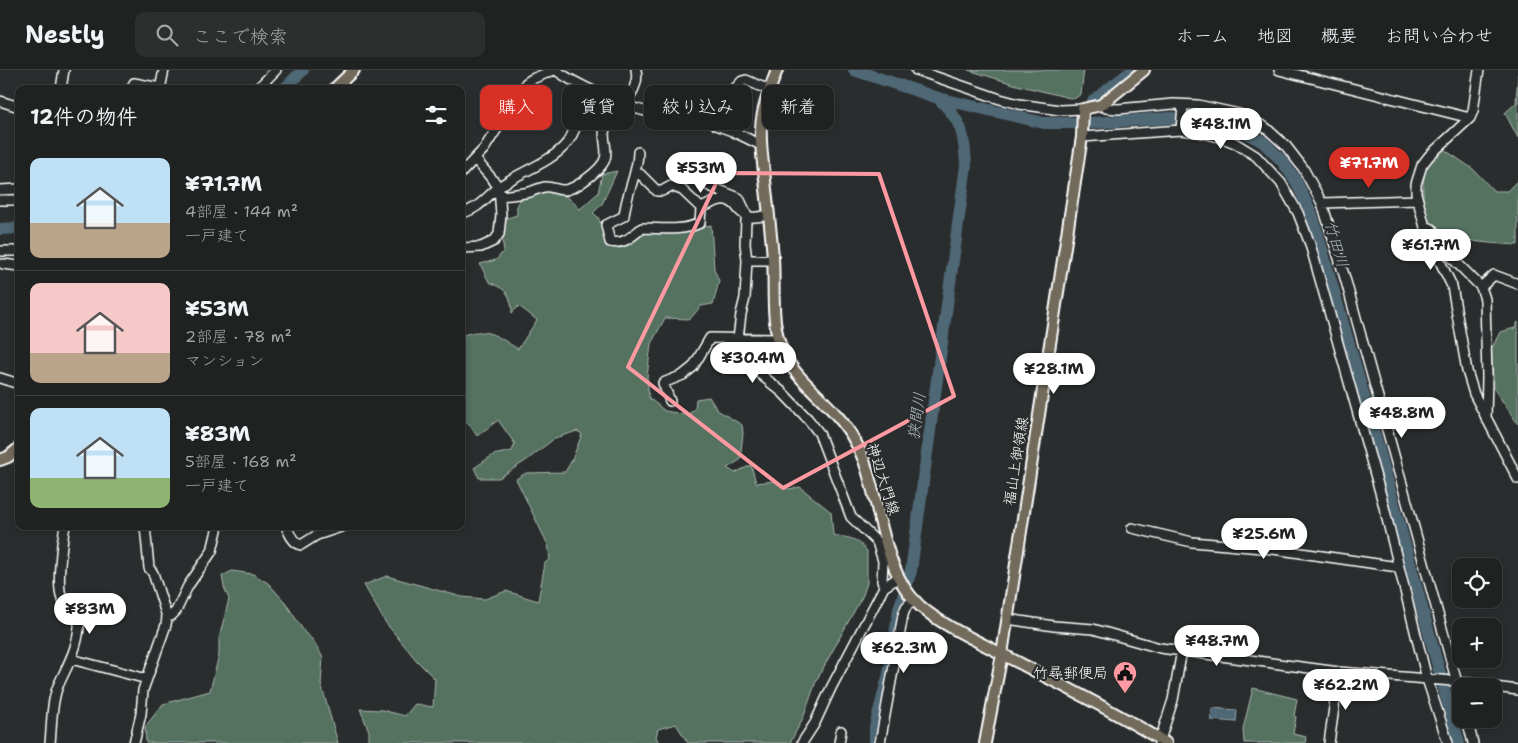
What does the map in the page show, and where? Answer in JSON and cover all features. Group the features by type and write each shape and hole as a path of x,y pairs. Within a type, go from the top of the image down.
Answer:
{"main road":[{"path":"338,85 354,70"},
{"name":"神辺大門線","path":"771,85 777,70"},
{"path":"1082,111 1101,105 1144,70"},
{"name":"福山上御領線","path":"985,743 1002,654 1082,136 1082,111"},
{"name":"神辺大門線","path":"762,127 761,144 773,260 778,338 782,351 790,364 847,426 856,442 864,460 887,543 900,579 912,597 925,610 958,631 1109,711 1162,742"},
{"path":"0,460 8,458 15,452"}],"street":[{"path":"62,85 64,70"},
{"path":"161,85 164,70"},
{"path":"261,85 276,70"},
{"path":"465,169 484,149 526,83 555,70 582,85"},
{"path":"634,85 636,70"},
{"path":"916,70 1019,104 1082,111"},
{"path":"1279,70 1470,118"},
{"path":"1479,70 1473,111 1470,118 1422,165 1416,184 1427,235 1452,286 1467,371 1474,394 1518,480"},
{"path":"738,85 746,80 762,87"},
{"path":"133,85 134,83 144,85"},
{"path":"0,101 15,107"},
{"path":"1101,105 1106,108 1118,109 1198,105 1232,112 1265,127 1286,146 1302,168 1322,203 1345,278 1454,678"},
{"path":"1181,129 1183,106"},
{"path":"1082,136 1181,129 1220,137 1256,156 1274,173 1290,196 1310,244 1382,499 1398,567 1446,743"},
{"path":"465,212 469,212 553,154 566,144 573,130"},
{"path":"499,192 523,193 546,186 565,191 571,188 593,174 601,166 605,158 604,130"},
{"path":"727,130 761,144"},
{"path":"638,152 636,172 625,201 624,216 606,225 610,242 626,241 642,228 678,229 694,226 700,223 701,208"},
{"path":"465,248 480,247 494,241 500,234 499,192 474,160"},
{"path":"690,168 709,186 739,198 748,217 746,220 745,244 747,260 744,298 738,339 740,355 782,392 819,433 851,517 877,542 882,561 882,581 884,587"},
{"path":"636,172 656,191 662,191 671,186 679,188 701,208"},
{"path":"0,190 15,189"},
{"path":"701,208 717,200 724,199 734,202 742,214 748,217 769,215"},
{"path":"0,200 15,200"},
{"path":"1322,203 1418,200"},
{"path":"1425,226 1432,229 1453,259 1480,288 1485,299 1488,376 1486,419"},
{"path":"0,251 15,251"},
{"path":"747,260 773,260"},
{"path":"3,264 15,266"},
{"path":"1480,288 1494,275 1518,284"},
{"path":"670,401 662,383 682,375 693,367 710,338 778,338"},
{"path":"0,378 15,383"},
{"path":"1132,528 1192,542 1273,549 1398,567"},
{"path":"50,743 53,705 58,687 71,659 77,640 79,618 76,612 65,604 59,589 65,530"},
{"path":"137,740 142,714 143,690 166,625 167,617 153,573 148,568 145,530"},
{"path":"167,617 176,611 188,586 212,551 217,530"},
{"path":"288,530 297,544 301,545 317,535 332,530"},
{"path":"802,743 815,723 831,688 884,587 900,579"},
{"path":"880,743 904,615 912,597"},
{"path":"1007,619 1054,626 1093,629 1160,648 1339,672 1452,681"},
{"path":"1162,742 1173,700 1182,650"},
{"path":"71,659 147,679"},
{"path":"1329,743 1339,672"},
{"path":"1502,688 1518,690"},
{"path":"1469,728 1473,743"},
{"path":"839,743 841,731"}],"highlighted area":[{"path":"721,173 879,174 954,396 783,488 628,367"}],"green space":[{"path":"968,70 1084,70 1081,94 1074,99 1017,85"},
{"path":"1518,74 1518,138 1505,113 1516,103"},
{"path":"1442,148 1473,169 1494,191 1507,191 1518,180 1518,245 1482,242 1457,237 1436,227 1428,219 1424,206 1424,178 1429,163"},
{"path":"617,171 602,204 593,213 598,217 608,244 634,240 647,233 677,232 711,225 714,269 719,281 713,304 701,306 690,319 665,318 651,344 647,377 649,398 665,411 687,415 695,409 696,399 709,397 717,410 742,425 740,460 727,468 735,473 751,465 756,483 775,481 788,489 800,487 831,512 833,535 856,540 867,551 867,583 863,595 816,681 804,716 790,743 688,743 676,724 658,729 656,737 659,743 369,743 369,731 360,709 382,710 405,716 415,704 433,707 435,679 417,661 385,622 364,585 387,576 462,597 485,599 506,591 538,601 545,563 550,559 548,545 516,479 526,473 565,472 582,434 577,431 555,438 527,460 499,478 479,478 474,468 493,455 512,451 515,444 498,420 477,436 469,424 465,422 465,335 484,332 518,349 537,320 519,306 512,313 509,297 500,287 489,282 480,264 496,260 504,251 502,239 504,219 517,215 518,203 527,194 539,190 553,191 567,197 580,209 598,193 602,174"},
{"path":"1518,322 1518,424 1494,389 1491,350 1500,332 1515,328"},
{"path":"232,571 253,574 268,583 285,602 305,633 313,640 323,658 321,684 338,743 146,743 145,727 163,704 210,691 219,655 219,638 229,599 222,576"},
{"path":"1253,688 1297,699 1293,734 1306,737 1305,743 1244,743 1243,729"}],"water":[{"path":"1212,708 1237,710 1236,722 1211,720"}],"waterway":[{"path":"288,85 303,70"},
{"name":"竹田川","path":"854,70 938,98 1044,123 1091,123 1171,118 1204,120 1239,129 1263,142 1282,161 1296,181 1312,215 1371,421 1459,743"},
{"path":"1093,101 1133,70"},
{"name":"狭間川","path":"875,743 875,727 889,673 899,609 911,571 966,165 963,135 957,121 938,98"},
{"path":"0,229 15,228"}],"place":[{"name":"竹尋郵便局","path":"1125,694"}]}
